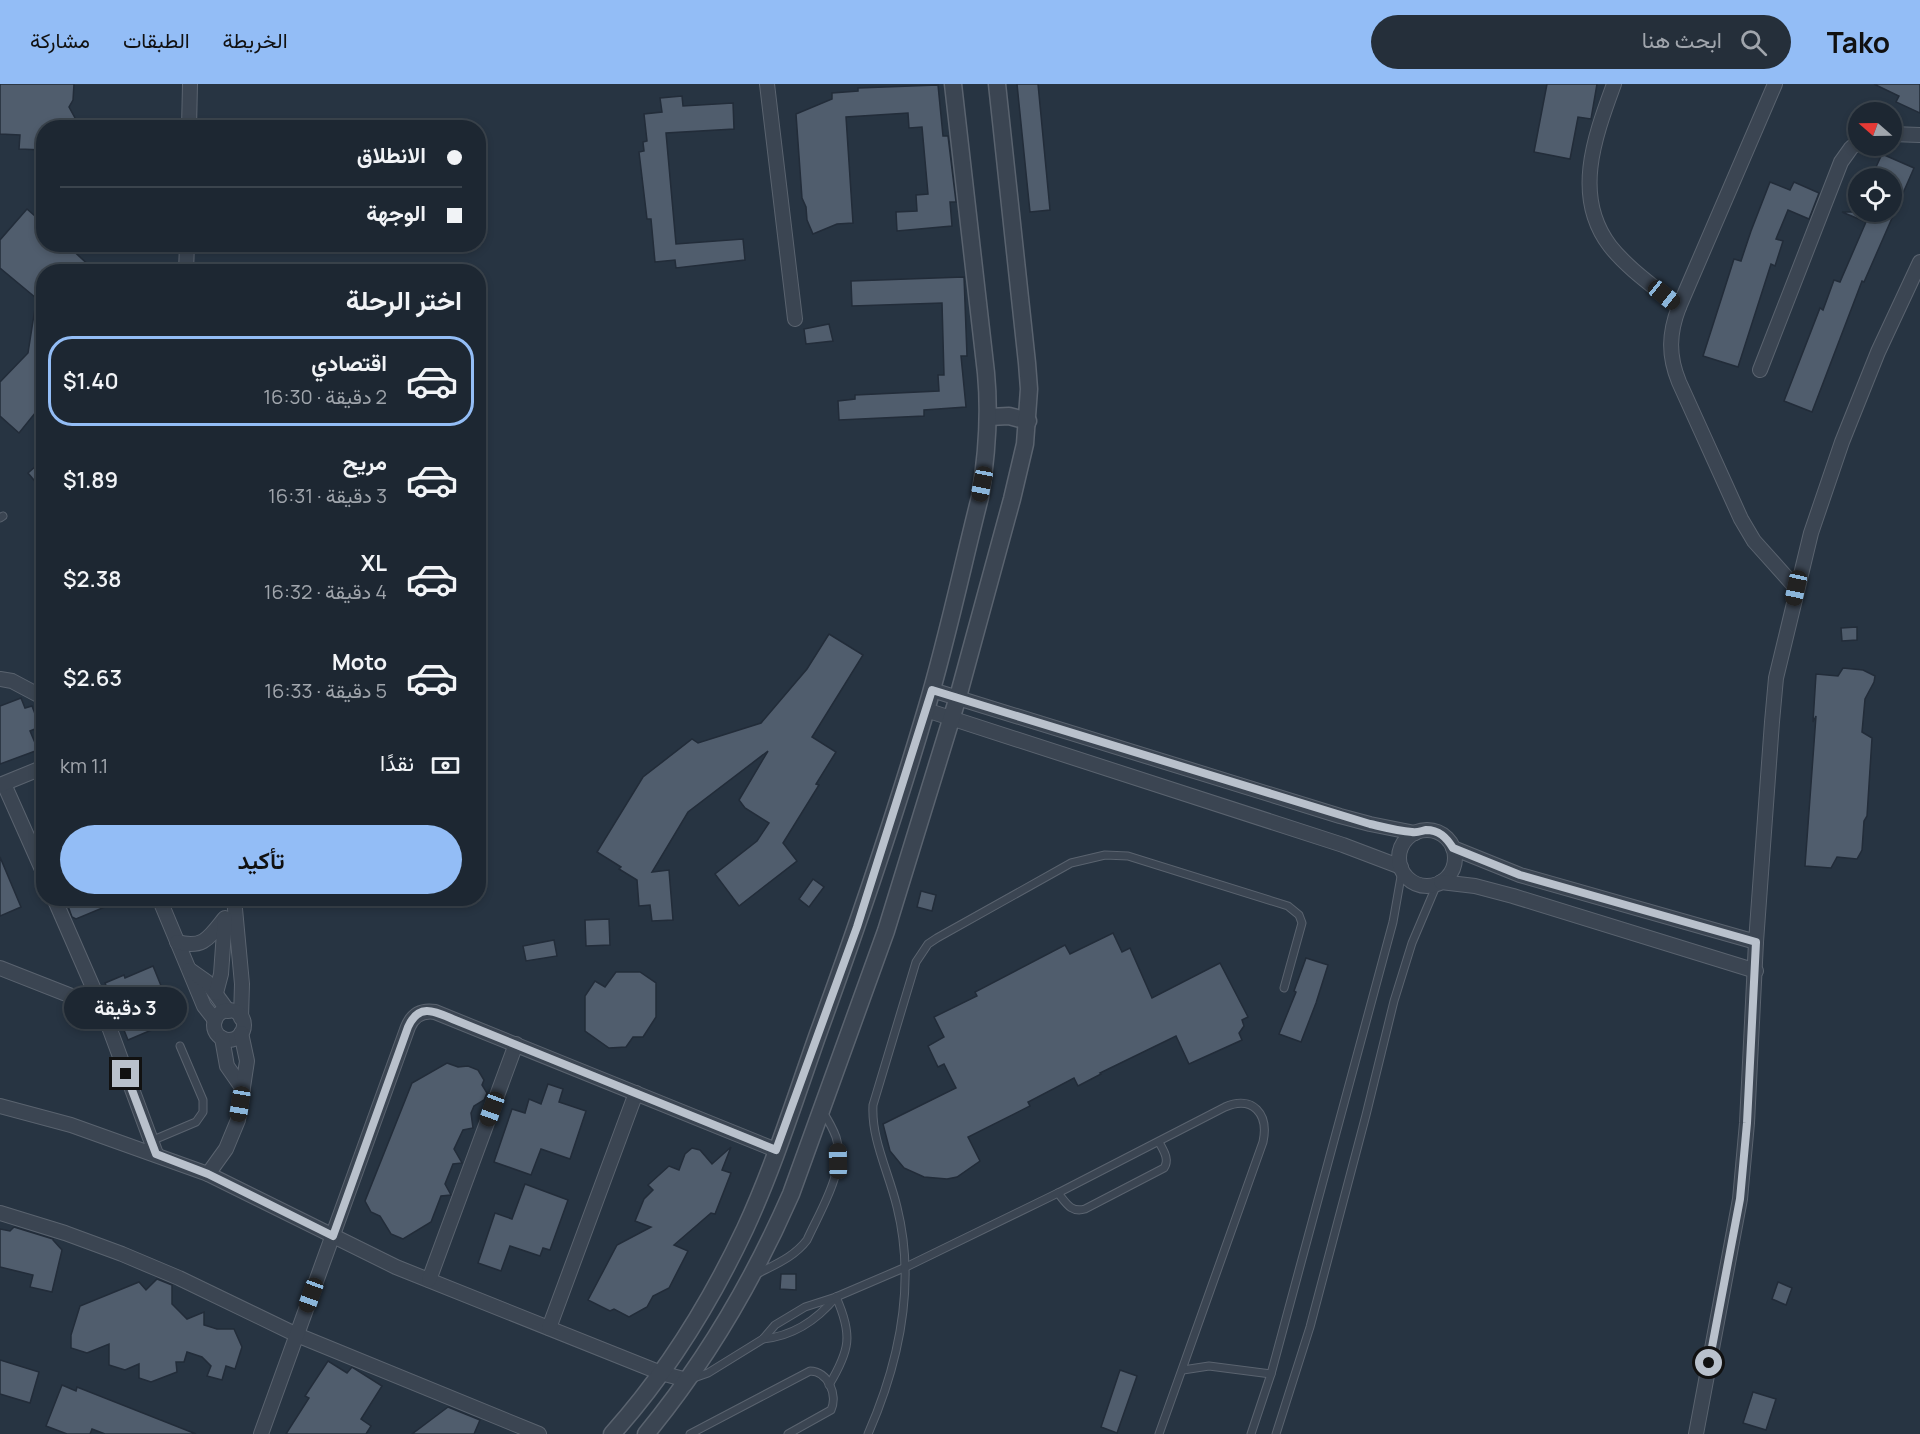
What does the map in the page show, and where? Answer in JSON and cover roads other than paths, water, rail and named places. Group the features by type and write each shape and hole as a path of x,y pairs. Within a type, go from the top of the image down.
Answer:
{"street":[{"path":"189,120 190,84"},
{"path":"768,84 795,319"},
{"path":"612,1434 661,1373 696,1320 727,1266 745,1228 776,1150 857,927 932,690 980,497 987,452 989,417 953,84"},
{"path":"646,1434 720,1331 752,1276 791,1194 886,931 952,718 1012,499 1028,421 1028,363 997,84"},
{"path":"1614,84 1590,165 1588,186 1592,207 1599,228 1610,246 1679,307"},
{"path":"1775,84 1679,307 1670,335 1670,351 1679,382 1741,519 1754,541 1796,588"},
{"path":"1902,134 1920,135"},
{"path":"1760,370 1842,162 1848,153"},
{"path":"1696,1434 1740,1199 1776,678 1810,533 1842,442 1878,352 1920,262"},
{"path":"989,417 1010,416 1028,421"},
{"path":"0,679 12,681 36,694"},
{"path":"932,690 1360,821 1415,833"},
{"path":"926,710 1343,845 1402,869"},
{"path":"36,770 2,784 36,857"},
{"path":"1439,883 1449,875 1453,867 1455,857 1453,848 1441,834 1424,830 1415,833 1403,844 1399,859 1409,879 1418,884 1475,886 1756,971"},
{"path":"1453,848 1520,875 1756,942"},
{"path":"57,906 102,1008 156,1154"},
{"path":"162,906 206,1010 215,1020"},
{"path":"177,942 189,945 207,940 232,906"},
{"path":"208,1174 233,1135 238,1120 247,1061 241,1033 243,1029 242,984 234,906"},
{"path":"216,993 221,974 225,918"},
{"path":"0,968 102,1008"},
{"path":"190,970 203,979 216,993 228,1011"},
{"path":"261,1434 408,1027 415,1015 428,1011 435,1012 776,1150"},
{"path":"241,1018 238,1014 222,1012 215,1020 215,1030 222,1038 227,1066 243,1089"},
{"path":"222,1038 232,1040 241,1033"},
{"path":"429,1280 516,1044"},
{"path":"549,1328 636,1093"},
{"path":"0,1106 71,1125 208,1174 363,1252 661,1373 687,1380"},
{"path":"0,1213 122,1254 179,1278 297,1335 538,1434"}],"lane":[{"path":"868,1434 889,1381 896,1351 902,1321 906,1267 898,1209 874,1129 873,1104 916,962 928,944 1071,863 1105,855 1128,856 1288,906 1296,911 1302,923 1284,988"},
{"path":"1251,1434 1271,1374 1393,922 1402,869"},
{"path":"1276,1434 1310,1327 1394,1001 1415,935 1439,883"},
{"path":"151,1141 196,1122 203,1112 203,1100 180,1046"},
{"path":"687,1380 708,1373 763,1339 781,1321 813,1303 837,1297 906,1267 1058,1193 1225,1107 1239,1103 1254,1107 1260,1112 1265,1126 1263,1142 1159,1434"},
{"path":"752,1276 788,1258 802,1247 832,1184 838,1161 838,1149 836,1137 822,1109"},
{"path":"1058,1193 1068,1206 1076,1211 1104,1200 1164,1168 1167,1158 1159,1142"},
{"path":"763,1339 782,1336 813,1321 837,1297"},
{"path":"829,1385 845,1354 847,1340 844,1314 837,1297"},
{"path":"1183,1370 1209,1366 1271,1374"},
{"path":"690,1434 810,1371 818,1371 824,1375 834,1399 831,1410 788,1434"}]}
